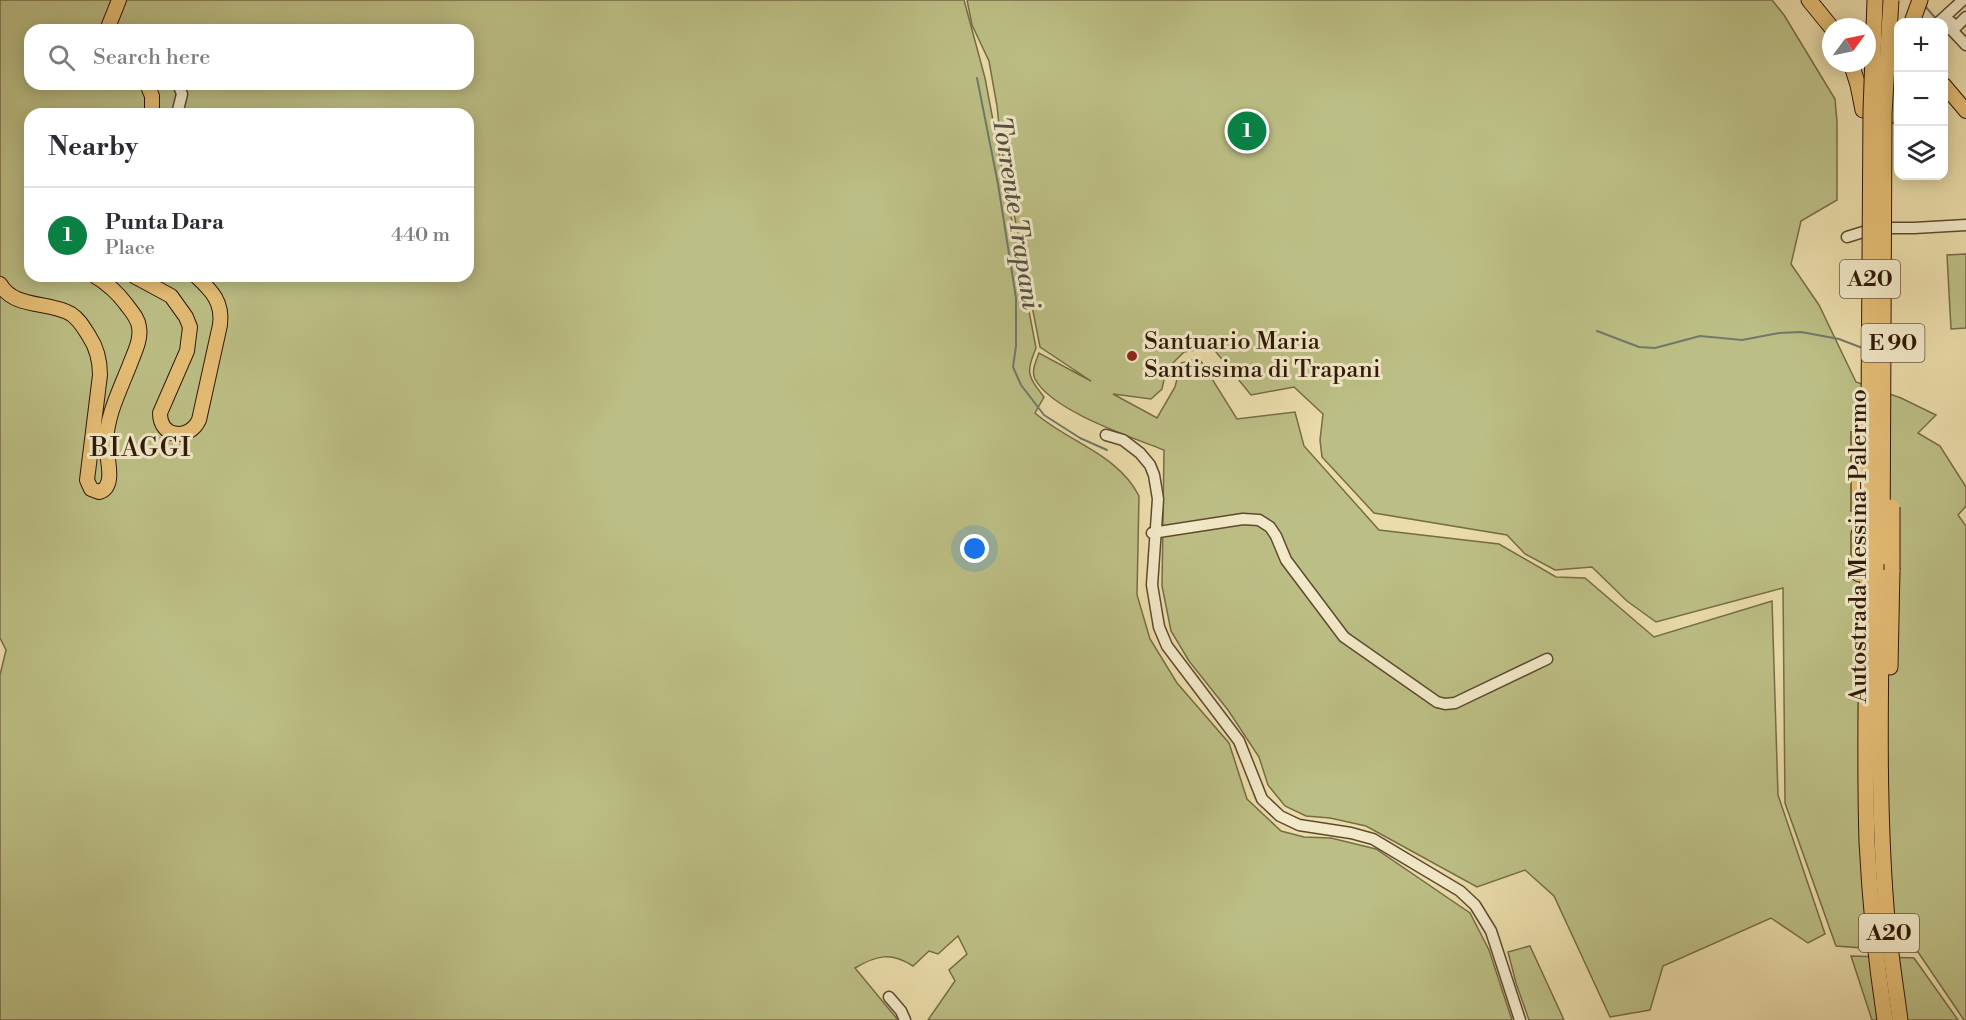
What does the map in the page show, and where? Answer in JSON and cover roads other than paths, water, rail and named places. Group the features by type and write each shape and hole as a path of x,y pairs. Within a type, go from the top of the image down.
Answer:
{"highway":[{"path":"1809,0 1824,18"},
{"name":"Autostrada Messina-Palermo","path":"1873,0 1871,100 1875,558"},
{"name":"Autostrada Messina-Palermo","path":"1885,1020 1872,912 1875,845 1873,758 1875,558 1884,114 1891,0"},
{"path":"1913,18 1920,0"},
{"path":"1854,72 1863,110 1858,679 1874,723"},
{"name":"E 90","path":"1874,723 1886,704 1892,644 1894,115"},
{"name":"Autostrada Messina-Palermo","path":"1875,845 1886,908 1900,1020"}],"main road":[{"path":"112,24 119,0"},
{"path":"1873,0 1894,27"},
{"path":"150,90 152,108"},
{"path":"1948,90 1966,111"},
{"path":"0,284 15,299 69,313 80,322 96,347 100,375 87,480 91,489 99,492 106,489 109,484 106,442 110,418 138,342 140,330 135,316 117,293 103,282"},
{"path":"145,282 171,296 189,324 188,351 160,413 165,427 171,433 178,435 190,431 199,420 221,320 217,299 201,282"}],"street":[{"path":"1947,18 1963,0"},
{"path":"1948,22 1956,27 1966,17"},
{"path":"1948,27 1966,45"},
{"path":"178,108 182,94 180,90"},
{"path":"1847,237 1876,228 1966,225"},
{"path":"1106,435 1137,456 1151,476 1154,498 1154,532 1149,586 1152,611 1159,637 1182,673 1237,743 1252,788 1259,801 1277,819 1298,829 1350,837 1372,843 1458,894 1473,908 1489,933 1518,1020"},
{"path":"1154,532 1244,519 1264,522 1274,531 1286,560 1344,637 1437,702 1455,703 1546,659"},
{"path":"889,997 902,1011 905,1020"}],"waterway":[{"path":"1925,6 1935,18"},
{"name":"Torrente Trapani","path":"977,78 998,184 1016,298 1016,346 1013,367 1021,385 1044,415 1080,438 1107,450"},
{"path":"1597,331 1639,347 1655,348 1700,336 1742,340 1779,333 1801,332 1839,339 1865,349"}],"place":[{"name":"Punta Dara","path":"1247,131"},
{"name":"Santuario Maria Santissima di Trapani","path":"1132,356"}],"district":[{"name":"BIAGGI","path":"141,448"}]}
